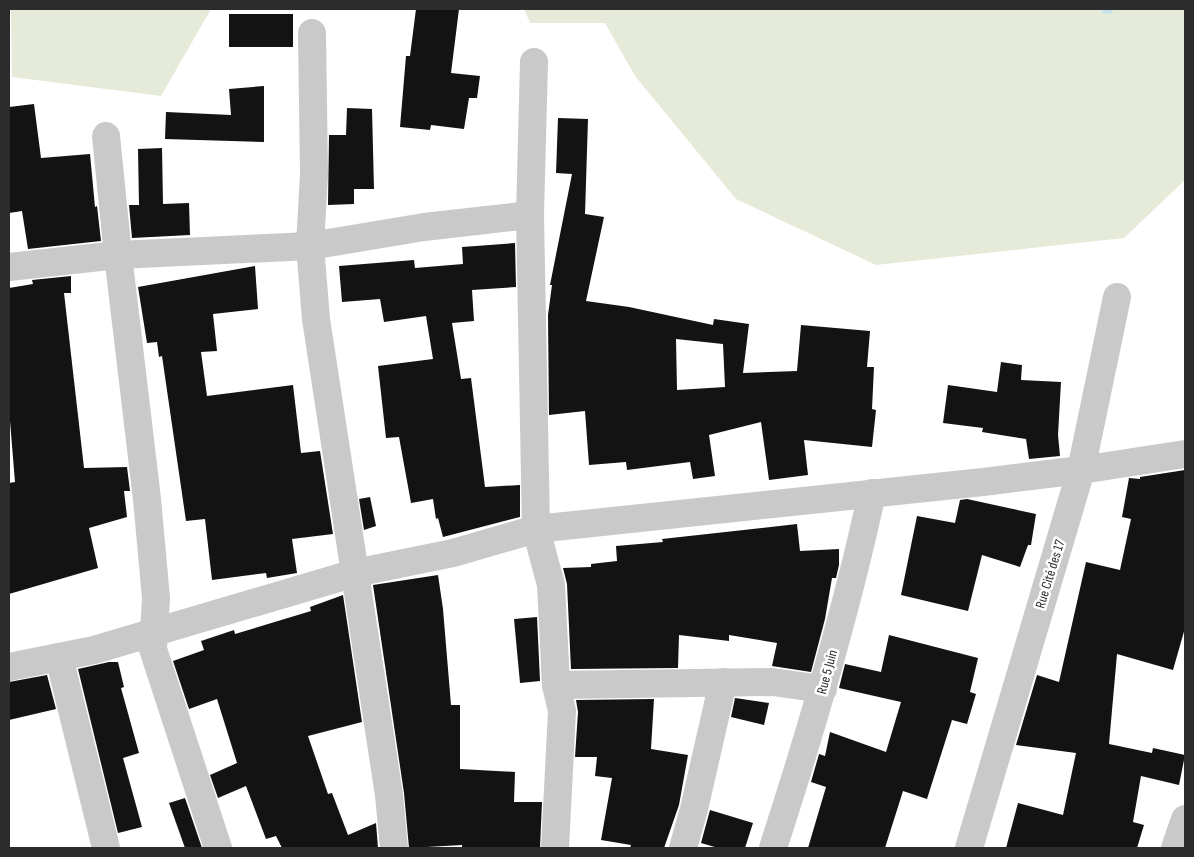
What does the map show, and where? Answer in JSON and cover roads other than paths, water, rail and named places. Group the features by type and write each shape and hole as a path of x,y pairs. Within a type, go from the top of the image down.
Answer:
{"street":[{"path":"312,33 314,174 310,246 318,329 390,795 394,848"},
{"path":"534,62 530,215 536,529 551,585 556,685 562,711 555,848"},
{"path":"106,136 147,499 156,598 152,649 218,848"},
{"path":"9,267 118,255 310,246 424,227 530,215"},
{"name":"Rue Cité des 17","path":"969,848 1081,470 1117,297"},
{"path":"9,667 59,658 152,633 355,572 453,553 536,529 1081,470 1185,454"},
{"name":"Rue 5 Juin","path":"773,848 823,689 857,561 872,493"},
{"path":"59,658 106,848"},
{"path":"683,848 694,809 723,682"},
{"path":"556,685 772,682 823,689"},
{"path":"1175,848 1185,819"}]}
